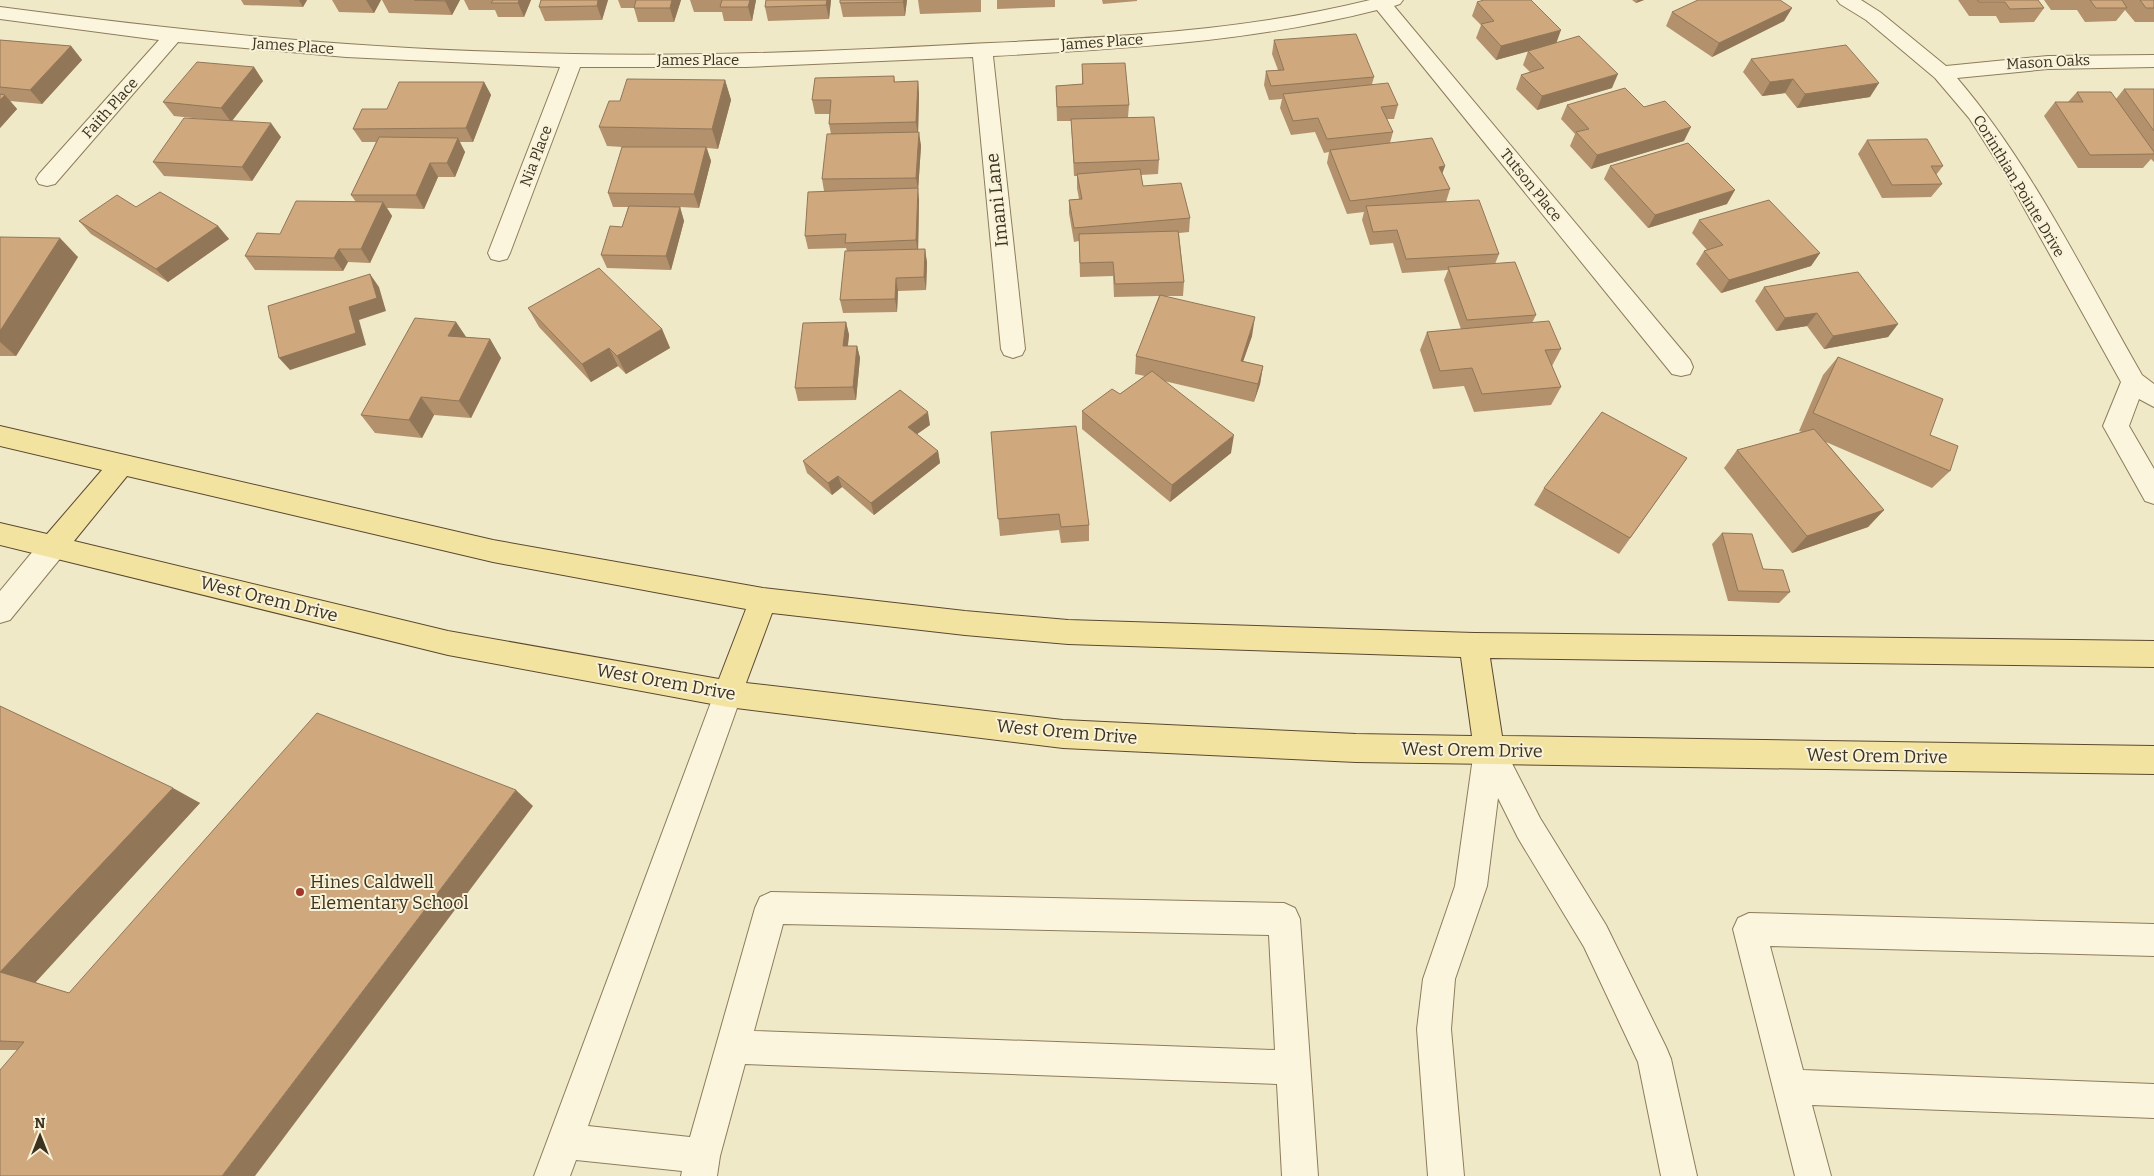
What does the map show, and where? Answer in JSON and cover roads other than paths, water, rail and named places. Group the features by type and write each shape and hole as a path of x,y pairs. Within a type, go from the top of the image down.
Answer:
{"main road":[{"path":"0,436 493,551 763,600 965,623 1068,632 1474,645 2154,654"},
{"path":"53,547 122,464"},
{"name":"West Orem Drive","path":"0,534 448,643 728,694 1063,734 1347,748 2154,760"},
{"path":"728,694 763,600"},
{"path":"1474,645 1489,750"}],"street":[{"name":"Corinthian Pointe Drive","path":"1847,0 1873,16 1942,74 1976,113 2015,172 2154,397"},
{"name":"James Place","path":"0,13 173,36 428,56 714,61 982,50 1140,40 1276,25 1387,2"},
{"name":"Tutson Place","path":"1387,2 1681,367"},
{"name":"Faith Place","path":"47,179 173,36"},
{"name":"Imani Lane","path":"982,50 1013,349"},
{"name":"Nia Place","path":"499,253 574,59"},
{"name":"Mason Oaks","path":"1942,74 2007,64 2085,59 2154,61"},
{"path":"2144,382 2116,426 2154,493"},
{"path":"0,611 53,547"},
{"path":"552,1176 728,694"},
{"path":"1446,1176 1434,1029 1439,979 1471,886 1489,750"},
{"path":"1489,750 1529,828 1595,936 1654,1059 1678,1176"},
{"path":"565,1141 701,1166 771,908 1284,919 1300,1176"},
{"path":"1813,1176 1749,929 2154,940"},
{"path":"733,1047 1293,1068"},
{"path":"1790,1088 2154,1101"}],"place":[{"name":"Hines Caldwell Elementary School","path":"300,892"}]}
